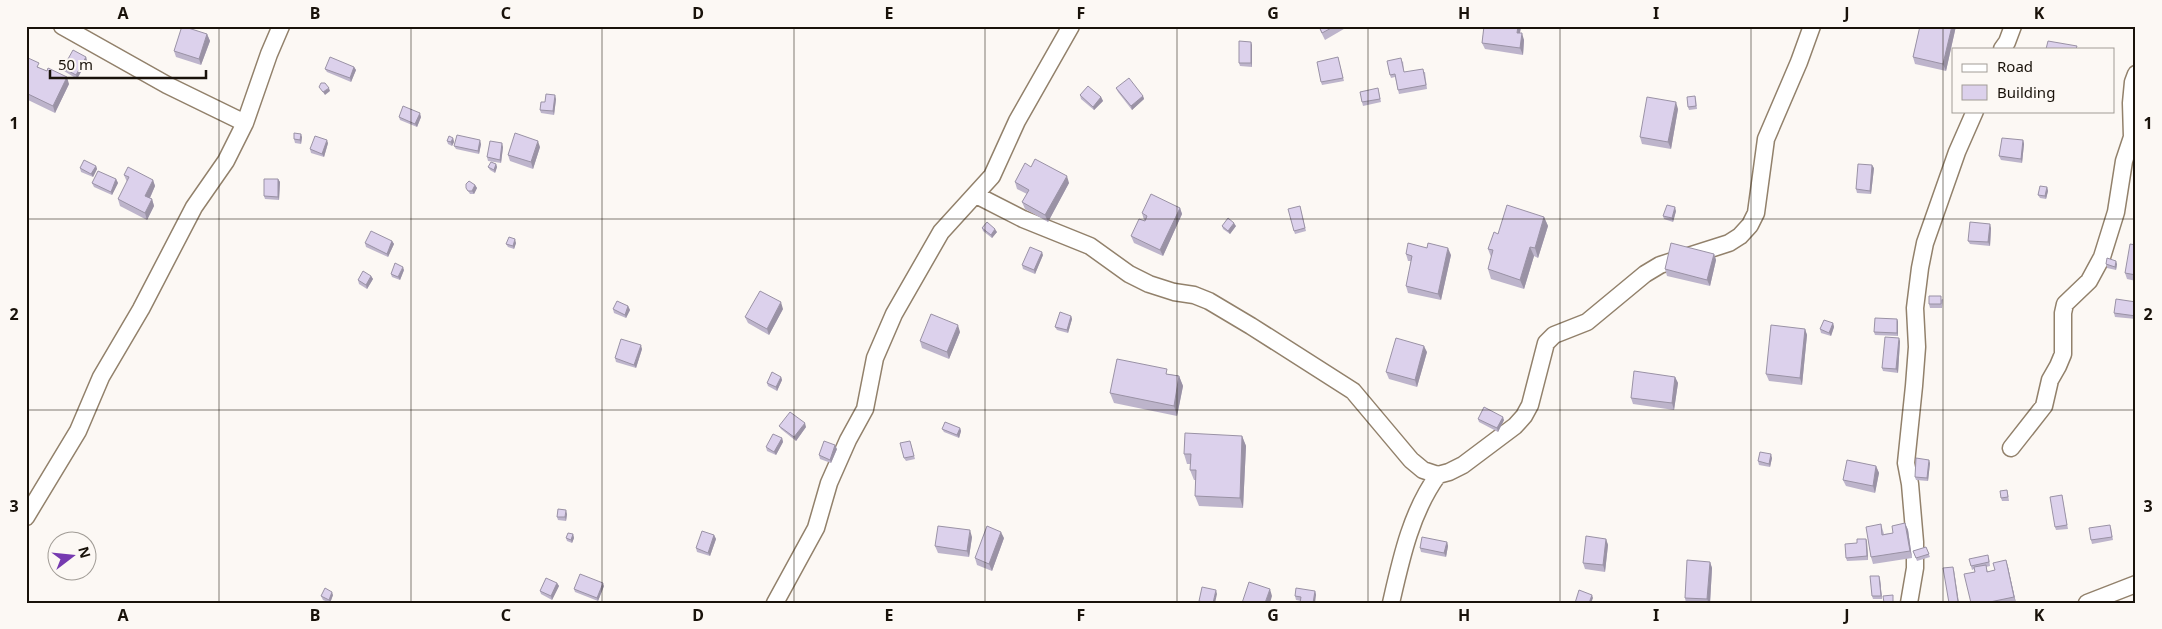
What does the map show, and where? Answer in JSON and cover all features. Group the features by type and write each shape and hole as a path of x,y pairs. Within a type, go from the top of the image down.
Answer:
{"street":[{"path":"62,26 167,85 245,123"},
{"path":"26,517 78,431 101,377 194,208 226,161 245,123 269,54 281,26"},
{"path":"775,603 816,528 829,483 848,440 865,409 876,358 894,314 941,232 992,176 1018,122 1071,26"},
{"path":"976,195 1023,219 1090,246 1129,274 1149,284 1174,292 1194,295 1209,301 1251,326 1353,392 1411,460 1423,470 1438,475 1463,466 1515,426 1524,416 1530,405 1546,343 1554,335 1587,322 1645,274 1660,265 1729,243 1740,236 1750,224 1756,213 1766,139 1799,62 1812,26"},
{"path":"2003,48 2013,26"},
{"path":"2011,448 2044,406 2050,380 2063,354 2063,313 2065,304 2089,281 2102,257 2116,212 2124,161 2132,138 2131,103 2133,82 2136,74"},
{"path":"1909,603 1915,568 1915,542 1910,484 1906,462 1917,347 1915,308 1920,268 1925,243 1957,152 1975,112"},
{"path":"1391,603 1401,558 1425,493 1438,475"},
{"path":"2087,603 2136,584"}],"building":[{"path":"182,26 207,34 199,59 174,51"},
{"path":"1319,26 1335,26 1322,33"},
{"path":"1484,26 1518,26 1517,33 1522,33 1520,48 1482,43"},
{"path":"1920,26 1952,26 1943,64 1913,57"},
{"path":"1239,41 1251,42 1251,63 1239,63"},
{"path":"2048,41 2077,46 2076,48 2046,48"},
{"path":"73,50 86,57 76,75 63,68"},
{"path":"26,57 39,63 37,67 47,71 48,68 67,77 53,106 26,93"},
{"path":"330,57 354,67 350,78 325,69"},
{"path":"1338,57 1343,78 1321,82 1317,62"},
{"path":"1401,58 1404,72 1423,69 1426,85 1398,90 1395,74 1390,75 1387,61"},
{"path":"1129,78 1143,96 1131,106 1116,88"},
{"path":"321,83 325,83 329,88 323,92 319,87"},
{"path":"1088,86 1101,97 1093,107 1080,95"},
{"path":"1378,88 1380,99 1362,102 1360,92"},
{"path":"546,94 555,95 553,111 540,110 541,102 545,102"},
{"path":"1695,96 1696,106 1688,107 1687,97"},
{"path":"1647,97 1676,102 1668,142 1640,137"},
{"path":"403,106 420,113 415,124 399,117"},
{"path":"294,133 301,134 300,140 294,139"},
{"path":"515,133 538,141 531,162 508,155"},
{"path":"457,135 480,140 478,151 454,146"},
{"path":"315,136 327,140 322,154 310,149"},
{"path":"449,136 453,138 451,142 447,141"},
{"path":"2002,138 2023,140 2021,159 1999,156"},
{"path":"490,141 502,143 500,160 487,157"},
{"path":"1035,159 1067,176 1045,215 1022,202 1029,190 1015,182 1025,163 1031,167"},
{"path":"84,160 96,166 91,174 80,168"},
{"path":"491,162 496,164 494,170 488,167"},
{"path":"1858,164 1872,165 1870,191 1856,189"},
{"path":"128,167 153,180 145,196 152,199 145,213 118,199 129,177 124,175"},
{"path":"98,171 116,179 111,192 92,183"},
{"path":"264,179 278,179 278,197 264,196"},
{"path":"469,181 475,185 472,191 468,191 466,188 466,184"},
{"path":"2040,186 2047,187 2045,196 2038,195"},
{"path":"1151,194 1180,208 1160,250 1131,236 1139,219 1145,221 1147,216 1142,213"},
{"path":"1507,205 1544,217 1535,248 1530,247 1520,280 1488,269 1493,250 1488,249 1494,232 1498,234"},
{"path":"1667,205 1675,207 1672,218 1663,216"},
{"path":"1300,206 1305,228 1294,231 1288,209"},
{"path":"1228,218 1234,223 1228,231 1222,226"},
{"path":"987,222 995,229 991,235 982,228"},
{"path":"1970,222 1990,224 1988,242 1968,241"},
{"path":"371,231 392,241 387,254 365,243"},
{"path":"509,237 515,239 513,246 506,244"},
{"path":"1408,243 1427,248 1428,243 1448,248 1438,294 1406,286 1412,256 1406,254"},
{"path":"1671,243 1714,254 1707,280 1665,269"},
{"path":"2130,244 2136,245 2136,275 2125,273"},
{"path":"1030,247 1042,252 1034,270 1022,265"},
{"path":"2107,258 2116,261 2115,267 2106,264"},
{"path":"395,263 403,267 398,277 391,274"},
{"path":"363,271 371,276 366,285 358,280"},
{"path":"760,291 781,302 767,329 745,317"},
{"path":"1929,296 1941,296 1941,304 1929,304"},
{"path":"2116,299 2136,302 2136,316 2114,313"},
{"path":"617,301 628,306 625,315 613,309"},
{"path":"1060,312 1071,316 1067,330 1055,327"},
{"path":"931,314 958,325 947,352 920,341"},
{"path":"1875,318 1897,319 1897,333 1874,332"},
{"path":"1824,320 1833,323 1829,333 1820,329"},
{"path":"1771,325 1805,329 1800,378 1766,374"},
{"path":"1885,337 1899,338 1896,369 1882,368"},
{"path":"1396,338 1424,346 1415,380 1386,372"},
{"path":"621,339 641,345 634,365 615,358"},
{"path":"1117,359 1167,369 1166,374 1179,376 1174,406 1110,393"},
{"path":"1634,371 1675,377 1672,403 1631,398"},
{"path":"772,372 781,377 776,387 767,383"},
{"path":"1484,407 1503,417 1497,428 1478,419"},
{"path":"790,412 805,423 794,437 779,426"},
{"path":"945,422 960,428 957,435 942,429"},
{"path":"1185,433 1242,436 1240,498 1195,496 1196,470 1190,470 1191,454 1184,454"},
{"path":"773,434 782,438 774,452 766,447"},
{"path":"824,441 835,445 830,460 819,455"},
{"path":"910,441 914,456 904,458 900,443"},
{"path":"1760,452 1771,454 1769,464 1758,461"},
{"path":"1916,458 1929,460 1927,478 1915,477"},
{"path":"1847,460 1876,466 1873,486 1843,480"},
{"path":"2007,490 2008,497 2001,498 2000,491"},
{"path":"2062,495 2067,525 2055,527 2050,497"},
{"path":"558,509 566,510 565,517 557,517"},
{"path":"1905,523 1910,551 1871,557 1866,527 1881,524 1882,535 1893,533 1892,526"},
{"path":"2110,525 2112,537 2091,540 2089,528"},
{"path":"938,526 970,530 967,551 935,546"},
{"path":"987,526 1001,532 989,564 975,558"},
{"path":"702,531 714,535 708,553 696,548"},
{"path":"568,533 573,534 571,540 566,538"},
{"path":"1586,536 1606,539 1603,565 1583,563"},
{"path":"1422,537 1447,542 1444,553 1420,548"},
{"path":"1857,539 1866,539 1867,556 1846,558 1845,544 1857,543"},
{"path":"1926,547 1929,554 1916,558 1913,551"},
{"path":"1988,555 1989,562 1971,566 1969,559"},
{"path":"1687,560 1710,562 1707,599 1685,598"},
{"path":"2006,560 2014,597 1985,603 1971,603 1964,574 1975,572 1974,567 1986,565 1987,572 1995,570 1993,563"},
{"path":"1953,567 1958,602 1949,603 1943,568"},
{"path":"580,574 603,583 597,598 574,589"},
{"path":"1870,576 1879,576 1881,596 1872,596"},
{"path":"546,578 557,583 551,596 540,591"},
{"path":"1249,582 1270,589 1265,603 1242,603"},
{"path":"1202,587 1216,590 1213,603 1199,601"},
{"path":"325,588 332,592 329,600 321,596"},
{"path":"1296,588 1315,591 1313,603 1300,603 1301,597 1295,596"},
{"path":"1579,590 1592,595 1589,603 1575,603"},
{"path":"1893,595 1893,603 1884,603 1883,596"}]}
